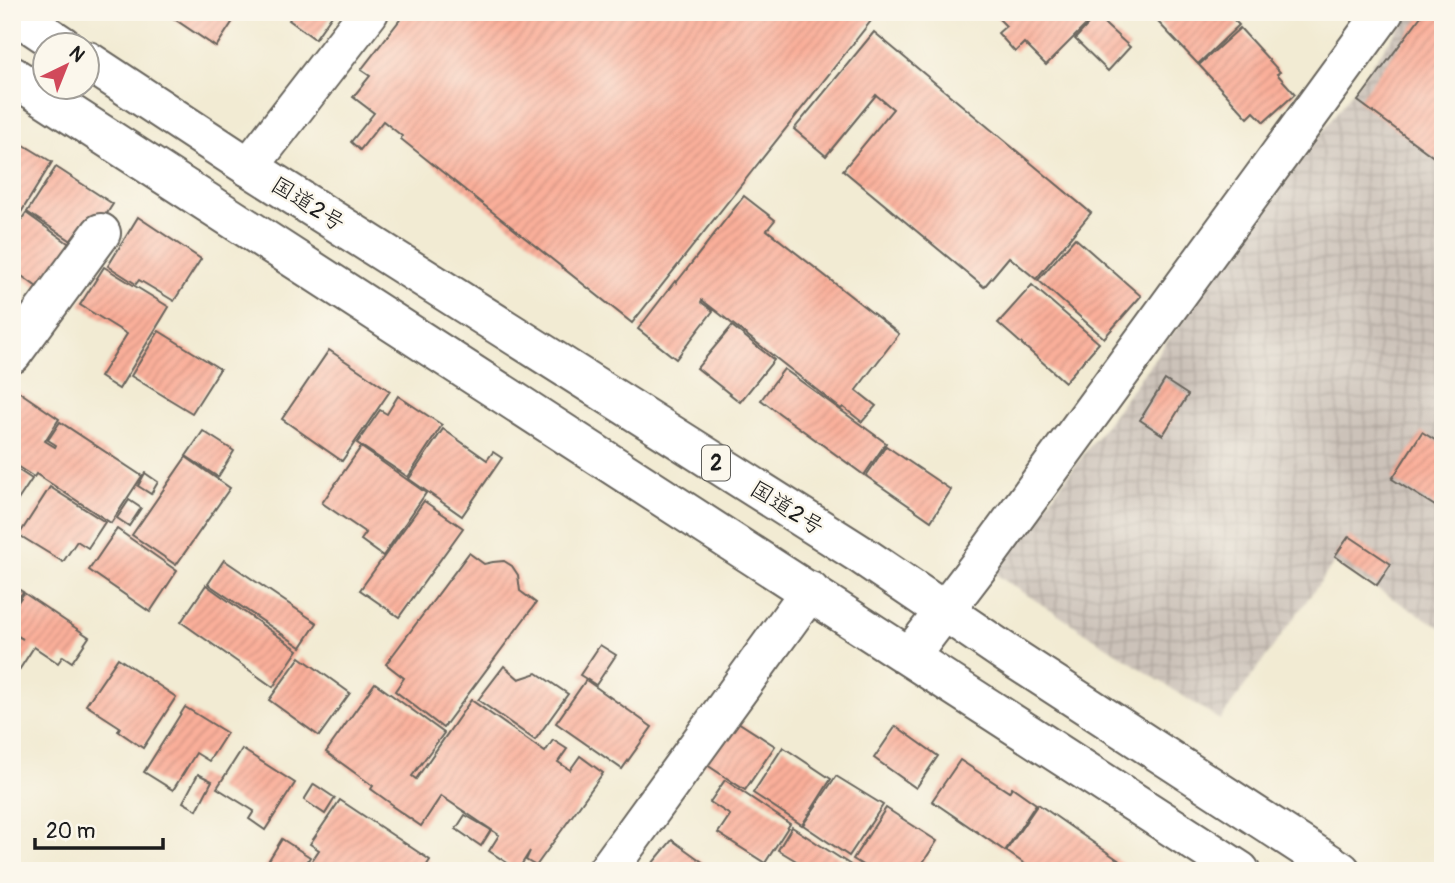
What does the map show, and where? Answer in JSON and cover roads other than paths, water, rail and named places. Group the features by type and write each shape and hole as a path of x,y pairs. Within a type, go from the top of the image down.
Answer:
{"main road":[{"path":"12,12 42,32"},
{"path":"249,167 369,12"},
{"path":"910,656 1384,12"},
{"name":"国道2号","path":"102,70 249,167 863,556 1012,657 1341,871"},
{"name":"2","path":"12,76 1240,871"},
{"path":"12,355 101,233"},
{"path":"607,871 810,591"}]}
